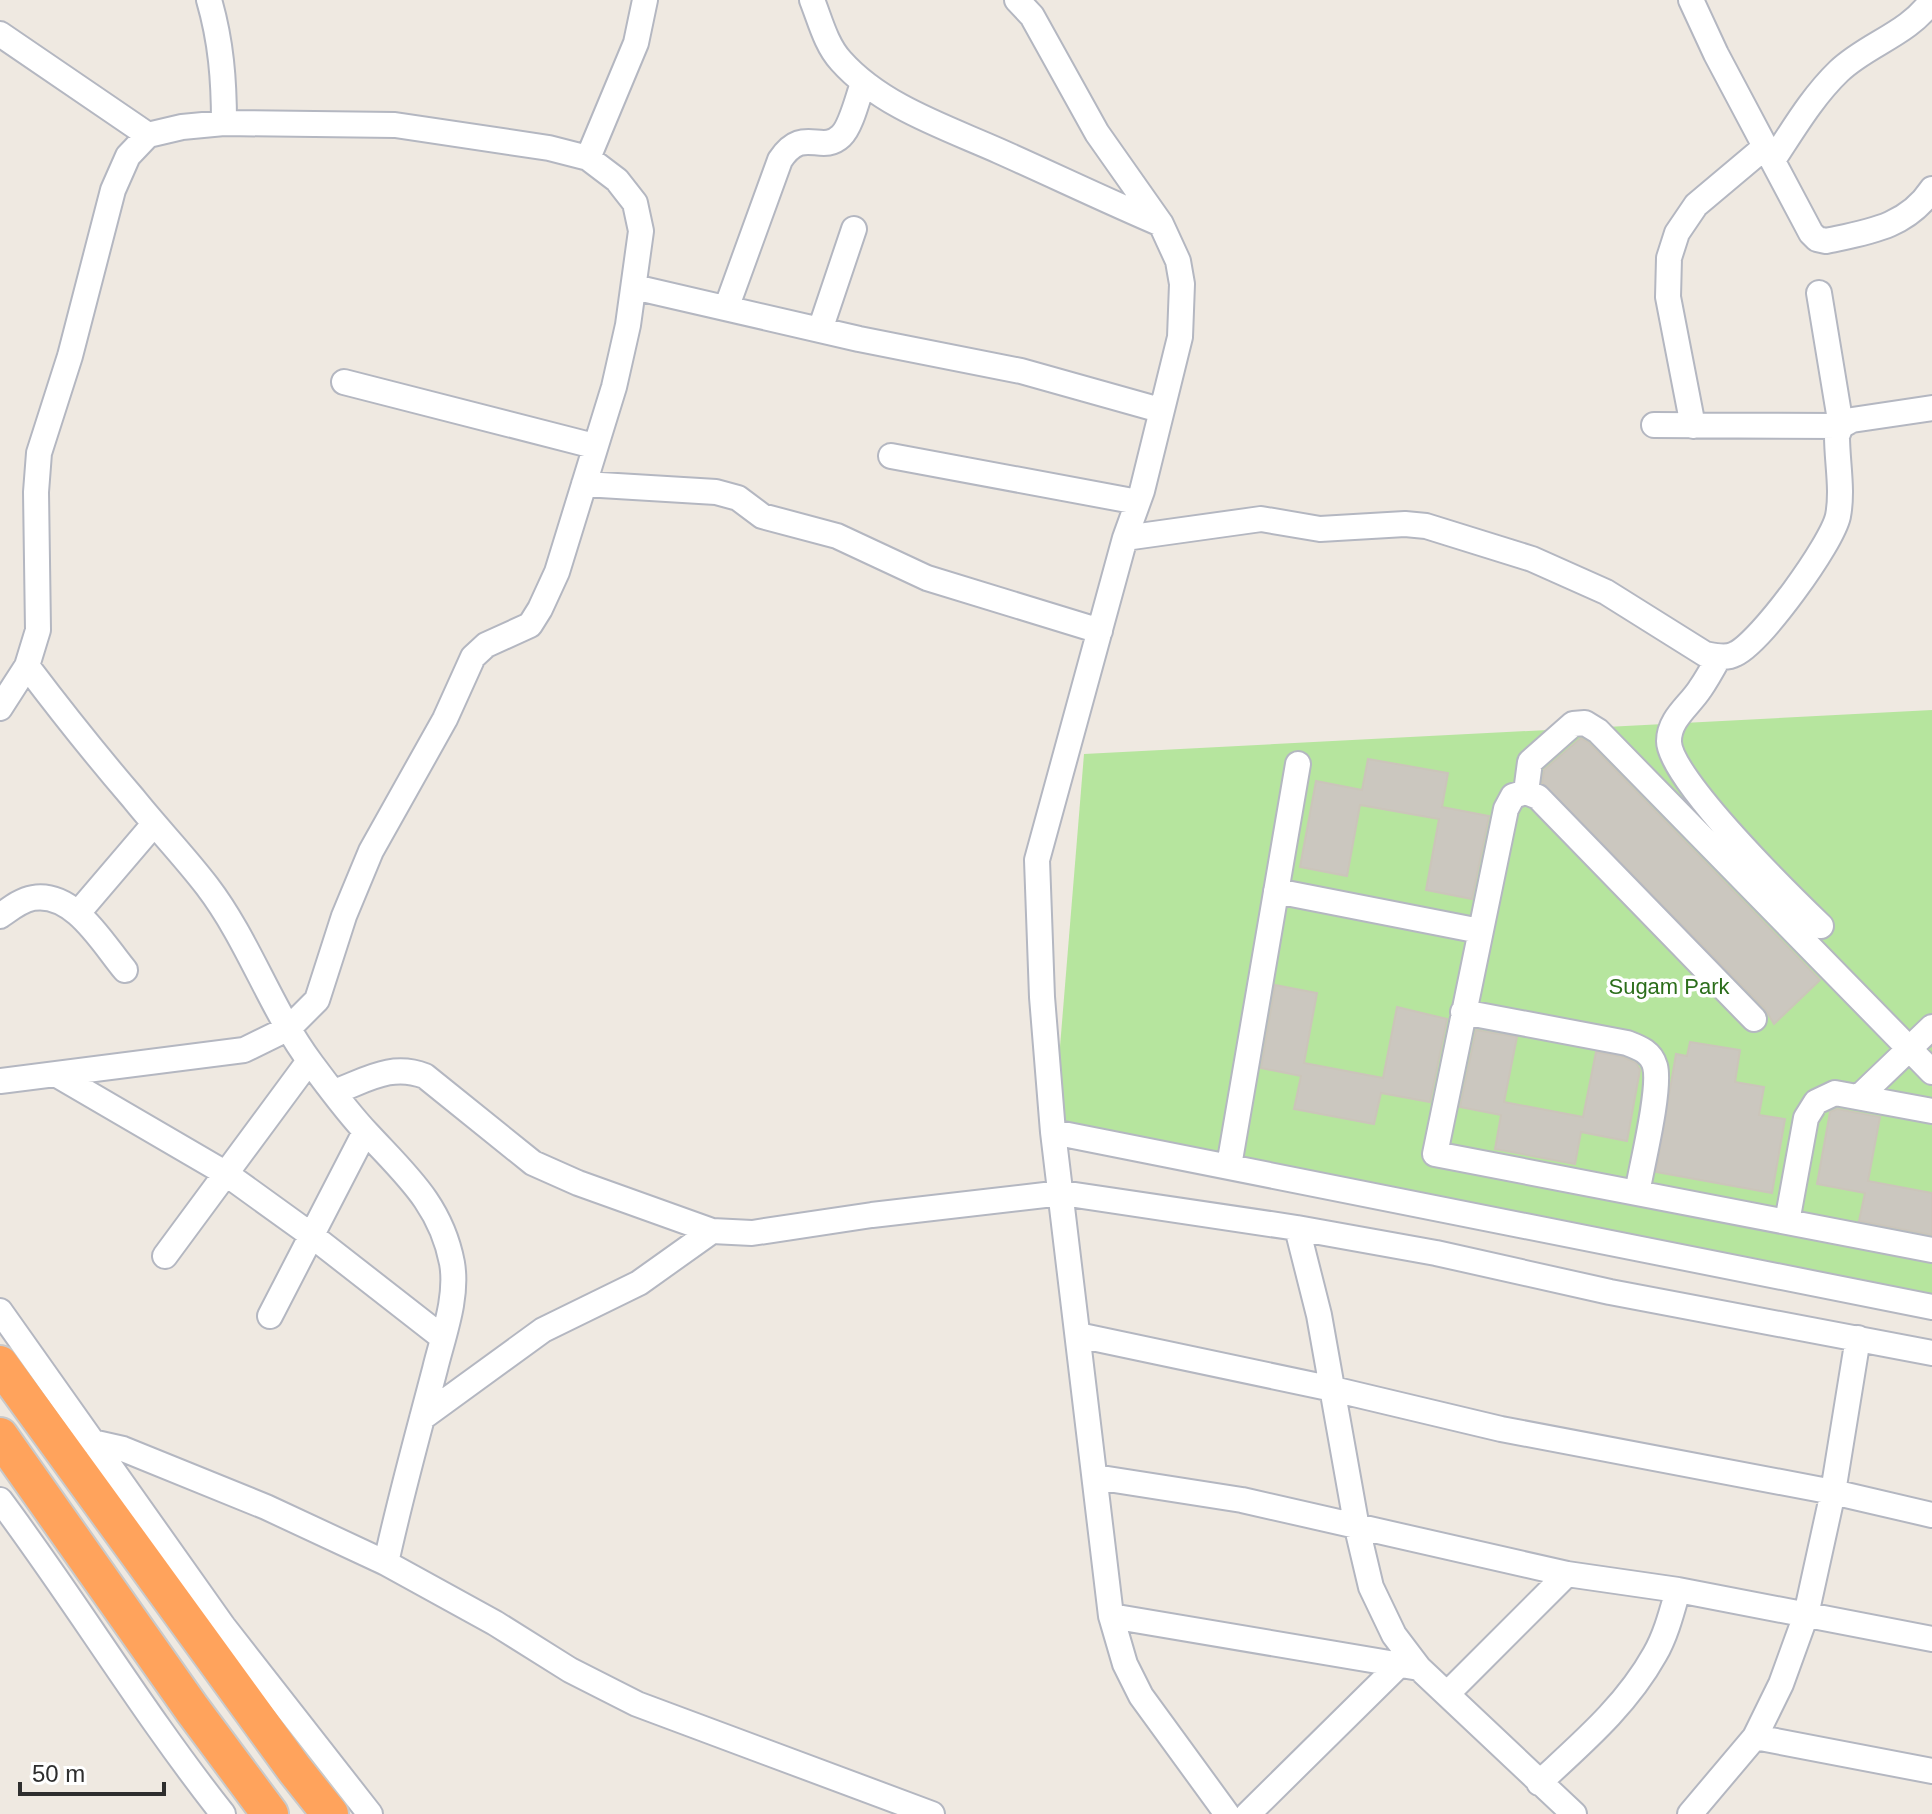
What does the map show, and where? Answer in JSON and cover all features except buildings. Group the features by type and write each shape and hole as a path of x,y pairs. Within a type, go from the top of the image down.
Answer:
{"highway":[{"path":"0,1364 330,1814"},
{"path":"0,1436 192,1709 270,1814"}],"street":[{"path":"209,0 224,71 224,123"},
{"path":"588,158 636,43 645,0"},
{"path":"812,0 824,33 838,58 863,83 959,134 1161,224"},
{"path":"1691,0 1769,154 1817,239 1826,241 1898,222 1912,213 1932,189"},
{"path":"1693,426 1668,297 1669,258 1677,233 1696,205 1769,154 1840,70 1896,34 1925,10 1932,0"},
{"path":"1029,5 1097,133 1161,224 1178,261 1182,284 1180,337 1138,502 1125,538 1037,860 1042,997 1053,1132 1111,1616 1125,1664 1141,1696 1227,1814"},
{"path":"0,34 148,135"},
{"path":"727,306 780,160 789,146 799,142 836,140 844,134 863,83"},
{"path":"0,708 27,666 38,630 36,492 39,453 70,356 113,190 128,156 148,135 182,127 224,123 395,125 549,148 588,158 617,180 635,203 641,231 634,287 614,387 557,572 530,625 486,645 473,657 445,719 371,851 344,916 317,1000 289,1028 260,1044 226,1054 0,1081"},
{"path":"820,330 854,229"},
{"path":"634,287 727,306 820,330 1021,371 1160,410"},
{"path":"1125,538 1261,519 1320,529 1405,524 1426,526 1532,559 1606,592 1705,654 1733,656 1747,646 1788,597 1829,540 1839,506 1837,436 1841,426 1819,293"},
{"path":"344,382 594,446"},
{"path":"1654,425 1841,426 1852,420 1932,408"},
{"path":"891,456 1138,502"},
{"path":"584,484 716,492 738,498 762,516 837,536 927,578 1100,631"},
{"path":"1719,657 1699,692 1674,721 1669,741 1672,757 1686,779 1757,864 1821,926"},
{"path":"27,666 208,886 251,953 309,1061 365,1132 410,1177 430,1203 452,1263 454,1291 400,1494 386,1563"},
{"path":"1526,792 1530,762 1573,724 1585,723 1598,731 1932,1072"},
{"path":"1229,1166 1298,764"},
{"path":"1754,1019 1538,797 1526,792 1513,796 1506,809 1435,1154 1932,1250"},
{"path":"78,913 154,824"},
{"path":"1276,891 1480,931"},
{"path":"0,916 22,902 44,897 62,903 78,913 125,970"},
{"path":"1463,1012 1627,1043 1646,1051 1655,1064 1656,1083 1637,1193"},
{"path":"1860,1096 1932,1027"},
{"path":"165,1256 309,1061"},
{"path":"334,1092 396,1069 425,1076 533,1163 578,1183 712,1231 752,1233 872,1215 1062,1193 1297,1228 1436,1253 1610,1292 1932,1353"},
{"path":"57,1075 225,1173 311,1235 443,1338"},
{"path":"1787,1222 1806,1118 1816,1102 1835,1093 1932,1111"},
{"path":"270,1316 365,1132"},
{"path":"1053,1132 1932,1307"},
{"path":"1297,1228 1308,1264 1357,1528 1371,1587 1409,1666"},
{"path":"422,1418 543,1330 639,1283 712,1231"},
{"path":"0,1311 223,1626 370,1814"},
{"path":"1078,1335 1333,1389 1501,1429 1833,1492 1932,1515"},
{"path":"1690,1814 1755,1737 1781,1684 1806,1615 1833,1492 1858,1338"},
{"path":"92,1442 123,1449 266,1507 386,1563 495,1623 570,1670 637,1704 932,1814"},
{"path":"1095,1477 1242,1500 1567,1574 1678,1590 1932,1639"},
{"path":"0,1500 172,1750 223,1814"},
{"path":"1447,1694 1567,1574"},
{"path":"1539,1783 1610,1717 1636,1684 1657,1652 1678,1590"},
{"path":"1111,1616 1409,1666 1447,1694 1574,1814"},
{"path":"1248,1814 1409,1666"},
{"path":"1755,1737 1932,1771"}],"green space":[{"name":"Sugam Park","path":"1932,710 1932,1307 1053,1132 1084,754"}]}
